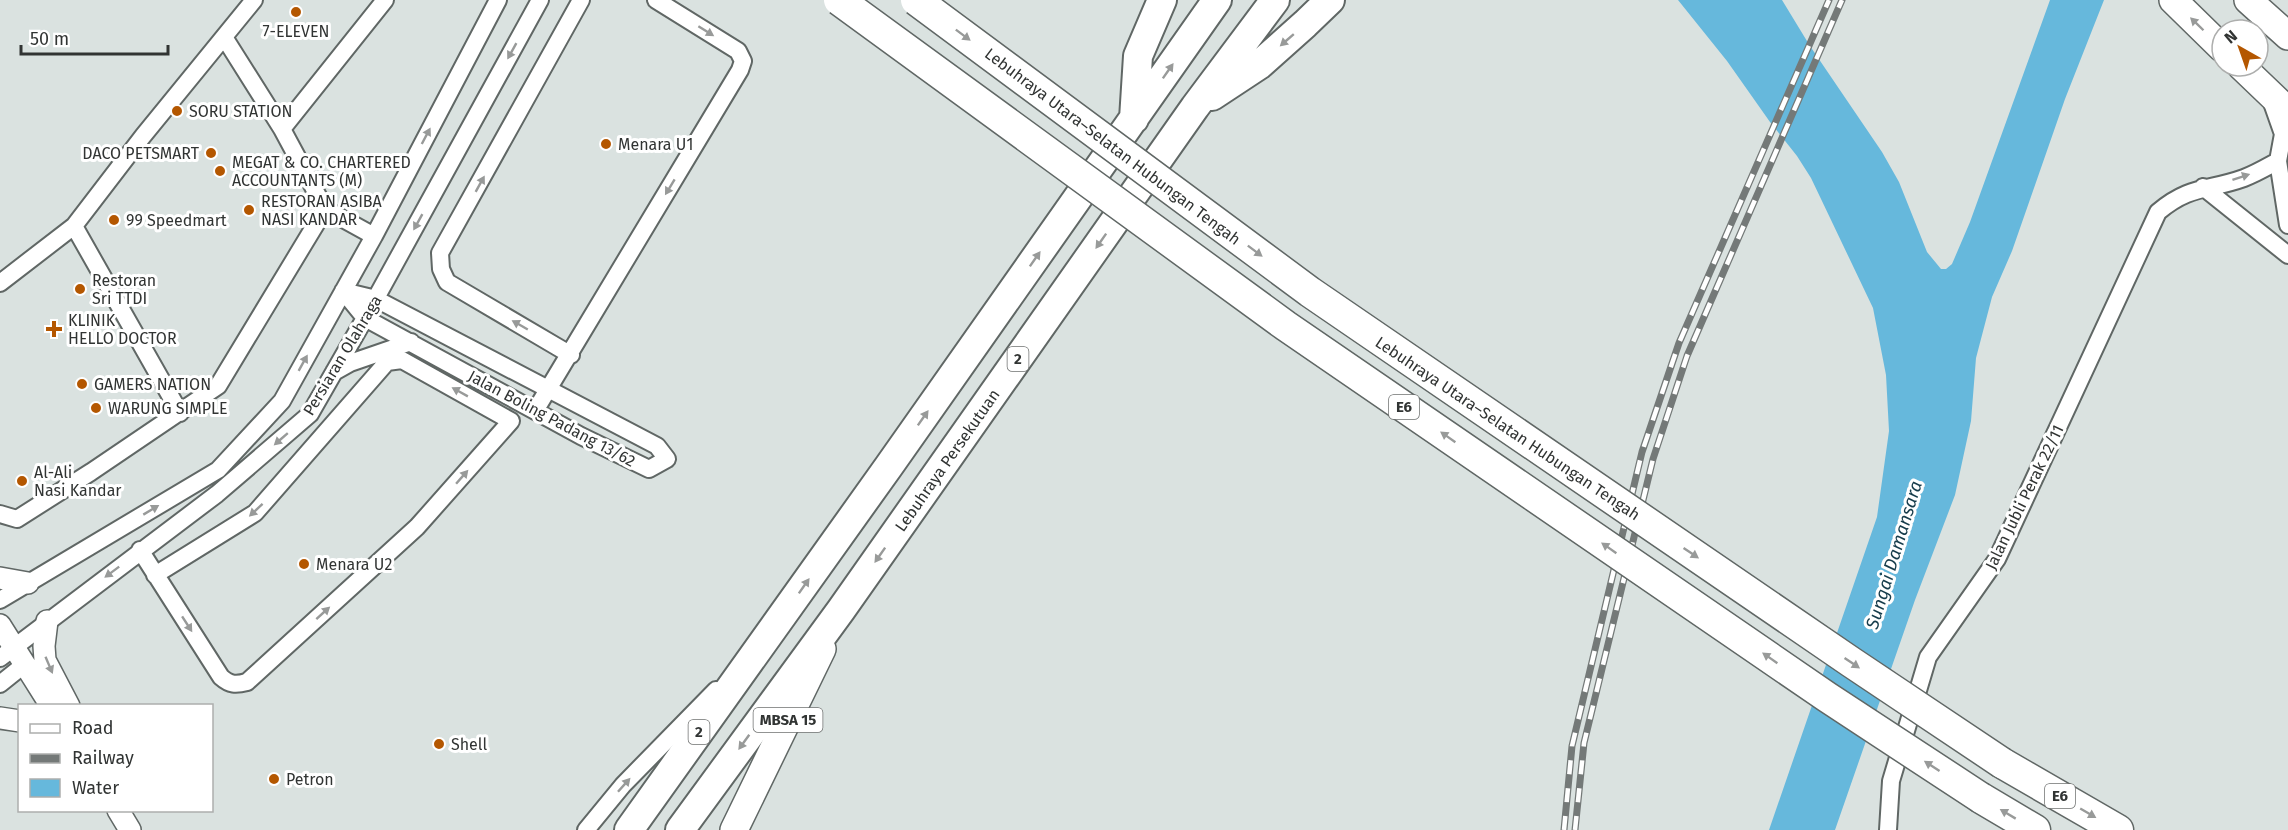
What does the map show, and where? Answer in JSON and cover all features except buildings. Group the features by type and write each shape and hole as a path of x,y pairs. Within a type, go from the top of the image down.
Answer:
{"highway":[{"name":"E6","path":"838,0 1286,326 1827,697 1981,798 2035,830"},
{"name":"Lebuhraya Utara–Selatan Hubungan Tengah","path":"916,0 1310,292 2001,763 2118,830"},
{"path":"1134,119 1137,56 1162,0"},
{"name":"2","path":"629,830 1217,0"},
{"name":"Lebuhraya Persekutuan","path":"680,830 841,610 1195,107 1275,0"},
{"path":"1195,107 1259,65 1330,0"}],"main road":[{"path":"2173,0 2210,36"},
{"path":"2248,0 2288,36"},
{"path":"2253,78 2288,111"},
{"name":"MBSA 15","path":"734,830 841,610"}],"street":[{"path":"0,284 74,226 142,136 254,0"},
{"path":"282,129 385,0"},
{"name":"Persiaran Olahraga","path":"0,600 218,470 282,401 374,236 498,0"},
{"name":"Persiaran Olahraga","path":"0,684 13,656 47,621 217,494 310,414 540,0"},
{"path":"571,355 447,282 441,269 440,253 580,0"},
{"path":"535,411 571,355 740,70 743,61 738,51 656,0"},
{"path":"225,37 282,129 325,209 374,236"},
{"path":"2252,78 2273,103 2283,134 2278,161 2288,225"},
{"name":"Jalan Jubli Perak 22/11","path":"1888,830 1891,781 1928,657 1997,559 2158,212 2174,198 2203,187 2243,178 2278,161"},
{"path":"2203,187 2288,255"},
{"path":"0,514 17,519 218,386 325,209"},
{"path":"74,226 180,413"},
{"name":"Jalan Boling Padang 13/62","path":"343,291 375,299 549,389 594,415 657,446 667,459 649,469 581,436 365,318 343,291"},
{"path":"334,372 350,363 411,342"},
{"path":"140,550 155,575 221,677 227,683 236,685 247,682 417,527 511,421 402,360 387,362 255,513 155,575"},
{"path":"581,436 594,415"},
{"path":"0,579 28,583"},
{"path":"47,621 45,660 68,704"},
{"path":"0,625 13,656 50,704"},
{"path":"586,830 623,785 770,633"},
{"path":"0,718 18,721"},
{"path":"119,812 130,830"}],"water":[{"name":"Sungai Damansara","path":"1678,0 1782,0 1810,46 1882,152 1899,182 1927,252 1941,269 1946,269 1952,264 1970,222 2050,0 2104,0 2065,99 2012,251 1992,297 1976,358 1971,421 1955,495 1915,600 1835,830 1769,830 1877,517 1889,431 1886,375 1873,308 1811,178 1727,61"}],"railway":[{"path":"1564,830 1572,746 1642,452 1679,343 1829,0"},
{"path":"1575,830 1584,743 1653,459 1687,356 1842,0"}],"place":[{"name":"7-ELEVEN","path":"296,12"},
{"name":"SORU STATION","path":"177,111"},
{"name":"Menara U1","path":"606,144"},
{"name":"DACO PETSMART","path":"211,153"},
{"name":"MEGAT & CO. CHARTERED ACCOUNTANTS (M)","path":"220,171"},
{"name":"RESTORAN ASIBA NASI KANDAR","path":"249,210"},
{"name":"99 Speedmart","path":"114,220"},
{"name":"Restoran Sri TTDI","path":"80,289"},
{"name":"KLINIK HELLO DOCTOR","path":"54,329"},
{"name":"GAMERS NATION","path":"82,384"},
{"name":"WARUNG SIMPLE","path":"96,408"},
{"name":"Al-Ali Nasi Kandar","path":"22,481"},
{"name":"Menara U2","path":"304,564"},
{"name":"Shell","path":"439,744"},
{"name":"Petron","path":"274,779"}]}
